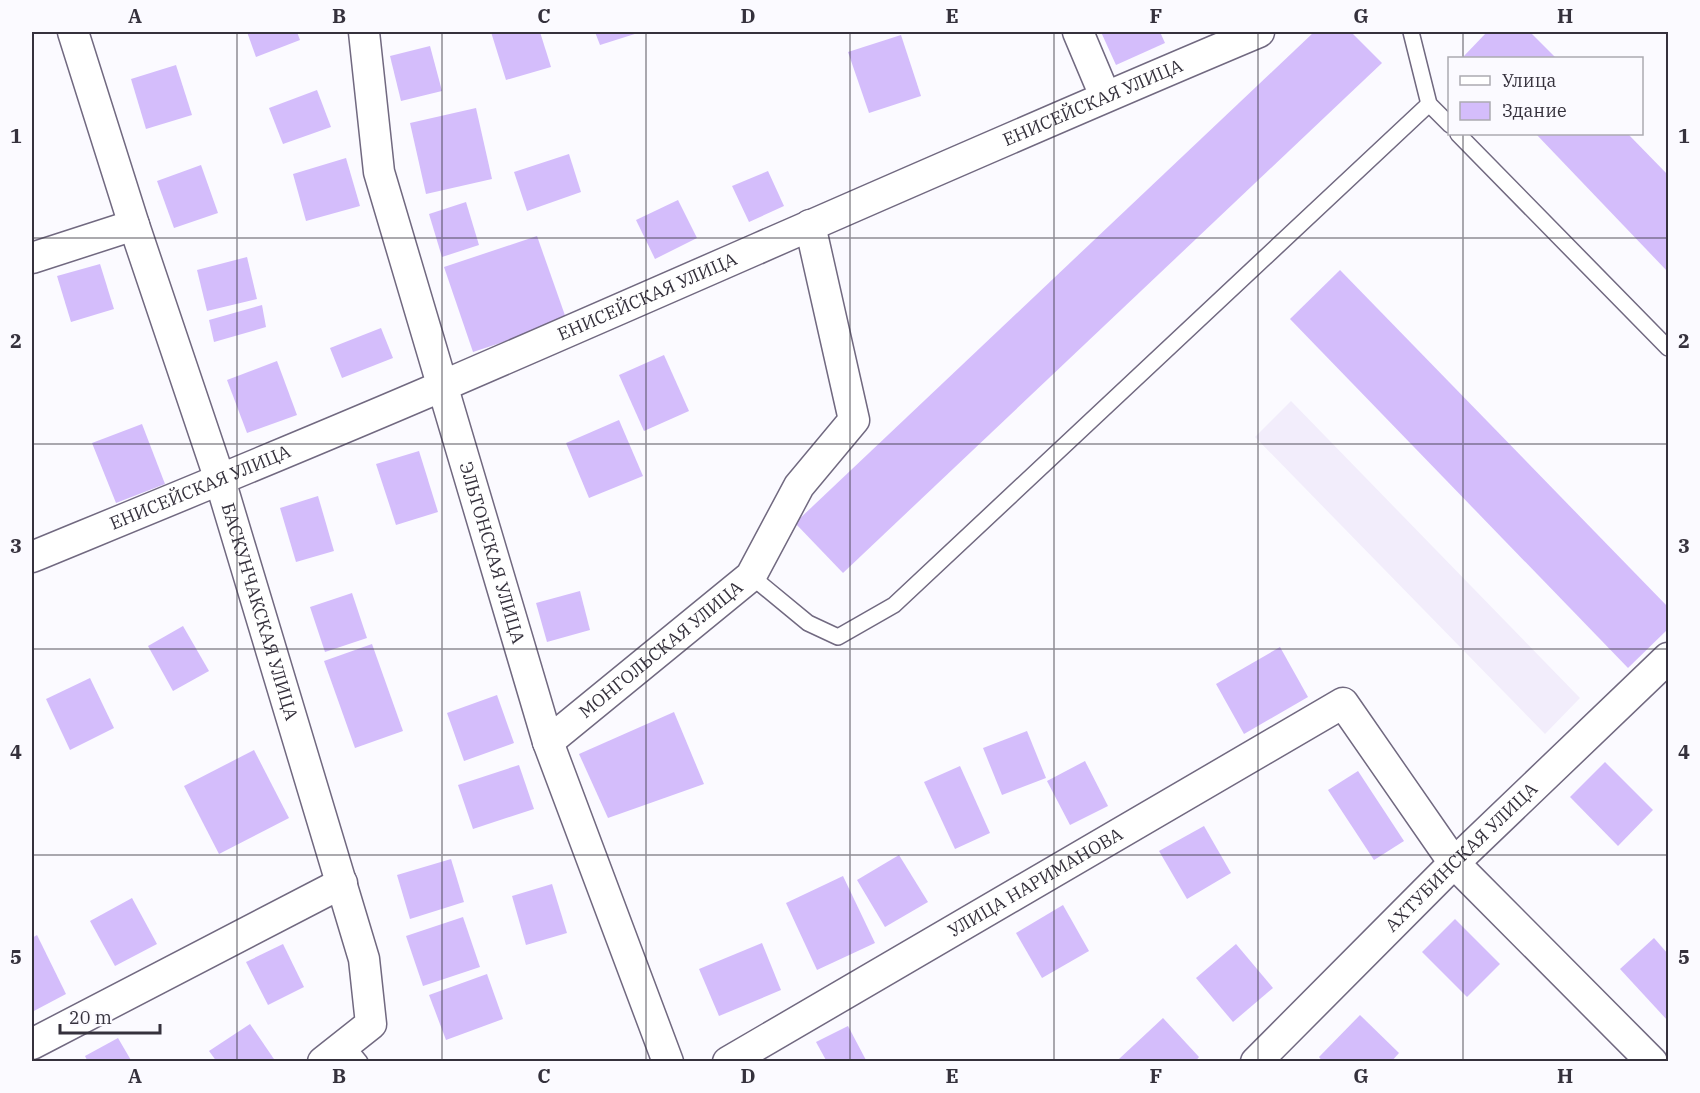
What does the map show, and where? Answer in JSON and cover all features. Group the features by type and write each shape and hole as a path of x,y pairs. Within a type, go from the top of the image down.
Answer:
{"street":[{"name":"БАСКУНЧАКСКАЯ УЛИЦА","path":"73,32 134,225 220,480 364,959 371,1024 343,1056"},
{"name":"ЭЛЬТОНСКАЯ УЛИЦА","path":"364,32 379,172 442,386 548,742 668,1062"},
{"path":"1078,32 1105,96"},
{"name":"ЕНИСЕЙСКАЯ УЛИЦА","path":"32,557 442,386 1105,96 1259,32"},
{"path":"32,258 134,225"},
{"name":"МОНГОЛЬСКАЯ УЛИЦА","path":"548,742 751,576 799,486 854,420 810,225"},
{"name":"АХТУБИНСКАЯ УЛИЦА","path":"1256,1062 1454,863 1668,658"},
{"name":"УЛИЦА НАРИМАНОВА","path":"728,1062 1343,703 1454,863"},
{"path":"1454,863 1652,1062"},
{"path":"32,1044 342,884"}],"lane":[{"path":"1411,32 1429,104 1448,124"},
{"path":"751,576 808,623 838,637 894,605 1429,104"},
{"path":"1459,135 1668,348"}],"shaded area":[{"path":"1291,401 1580,698 1545,734 1255,437"}],"building":[{"path":"247,32 297,32 300,40 256,57"},
{"path":"491,32 540,32 551,67 506,80"},
{"path":"595,32 641,32 600,45"},
{"path":"1101,32 1160,32 1165,43 1116,65"},
{"path":"1314,32 1351,32 1382,63 843,573 795,523"},
{"path":"1487,32 1530,32 1555,57 1463,57"},
{"path":"901,35 921,96 869,113 848,52"},
{"path":"430,46 442,91 401,101 390,56"},
{"path":"176,65 192,115 146,129 131,79"},
{"path":"317,90 331,127 283,144 269,108"},
{"path":"476,108 492,179 426,194 410,123"},
{"path":"1537,135 1629,135 1668,175 1668,272"},
{"path":"569,154 581,192 527,211 514,172"},
{"path":"346,158 360,206 306,221 293,174"},
{"path":"201,165 218,213 174,228 157,181"},
{"path":"768,171 784,206 749,222 732,186"},
{"path":"678,200 697,238 655,259 636,220"},
{"path":"466,202 479,245 442,257 429,214"},
{"path":"537,236 567,321 473,352 444,267"},
{"path":"247,257 257,299 207,311 197,270"},
{"path":"100,264 114,309 71,322 57,276"},
{"path":"1340,270 1668,607 1668,629 1628,668 1290,319"},
{"path":"262,305 266,327 214,342 209,320"},
{"path":"381,328 393,358 342,378 330,348"},
{"path":"664,355 689,411 644,431 619,375"},
{"path":"277,361 297,415 247,433 227,380"},
{"path":"619,420 643,476 589,498 566,443"},
{"path":"142,424 165,484 116,503 92,443"},
{"path":"419,451 438,512 396,525 376,464"},
{"path":"318,496 334,551 296,562 280,508"},
{"path":"580,591 590,630 547,642 536,603"},
{"path":"352,593 367,638 325,652 310,607"},
{"path":"183,626 209,671 173,691 148,646"},
{"path":"372,644 403,731 355,748 324,661"},
{"path":"1280,647 1308,697 1244,734 1216,684"},
{"path":"90,678 114,728 70,750 46,699"},
{"path":"497,695 514,743 464,761 447,713"},
{"path":"674,712 704,784 608,818 579,754"},
{"path":"1027,731 1046,778 1002,795 983,748"},
{"path":"254,750 289,818 219,854 184,786"},
{"path":"1085,761 1108,806 1070,825 1047,781"},
{"path":"1605,762 1653,810 1618,846 1570,797"},
{"path":"519,765 534,809 473,829 458,785"},
{"path":"960,766 990,833 955,849 924,782"},
{"path":"1358,771 1404,841 1374,860 1328,790"},
{"path":"1204,826 1231,873 1187,899 1159,851"},
{"path":"899,855 928,902 885,927 857,880"},
{"path":"451,859 464,902 410,919 397,875"},
{"path":"843,876 875,943 817,970 786,903"},
{"path":"552,884 567,933 526,945 512,896"},
{"path":"132,898 157,944 115,966 90,921"},
{"path":"1063,905 1089,951 1042,978 1016,933"},
{"path":"463,917 480,967 423,986 406,936"},
{"path":"1455,919 1500,964 1467,997 1422,952"},
{"path":"37,935 66,994 32,1012 32,938"},
{"path":"1654,938 1668,954 1668,1021 1620,969"},
{"path":"762,943 781,990 719,1016 699,969"},
{"path":"283,944 304,987 268,1005 246,962"},
{"path":"1236,944 1273,988 1233,1022 1196,978"},
{"path":"487,974 503,1019 446,1040 429,995"},
{"path":"1360,1015 1399,1053 1391,1062 1323,1062 1319,1057"},
{"path":"1163,1018 1199,1057 1195,1062 1122,1062 1119,1059"},
{"path":"250,1024 276,1062 217,1062 209,1051"},
{"path":"848,1026 867,1062 827,1062 816,1042"},
{"path":"118,1038 132,1062 88,1062 85,1056"}]}
